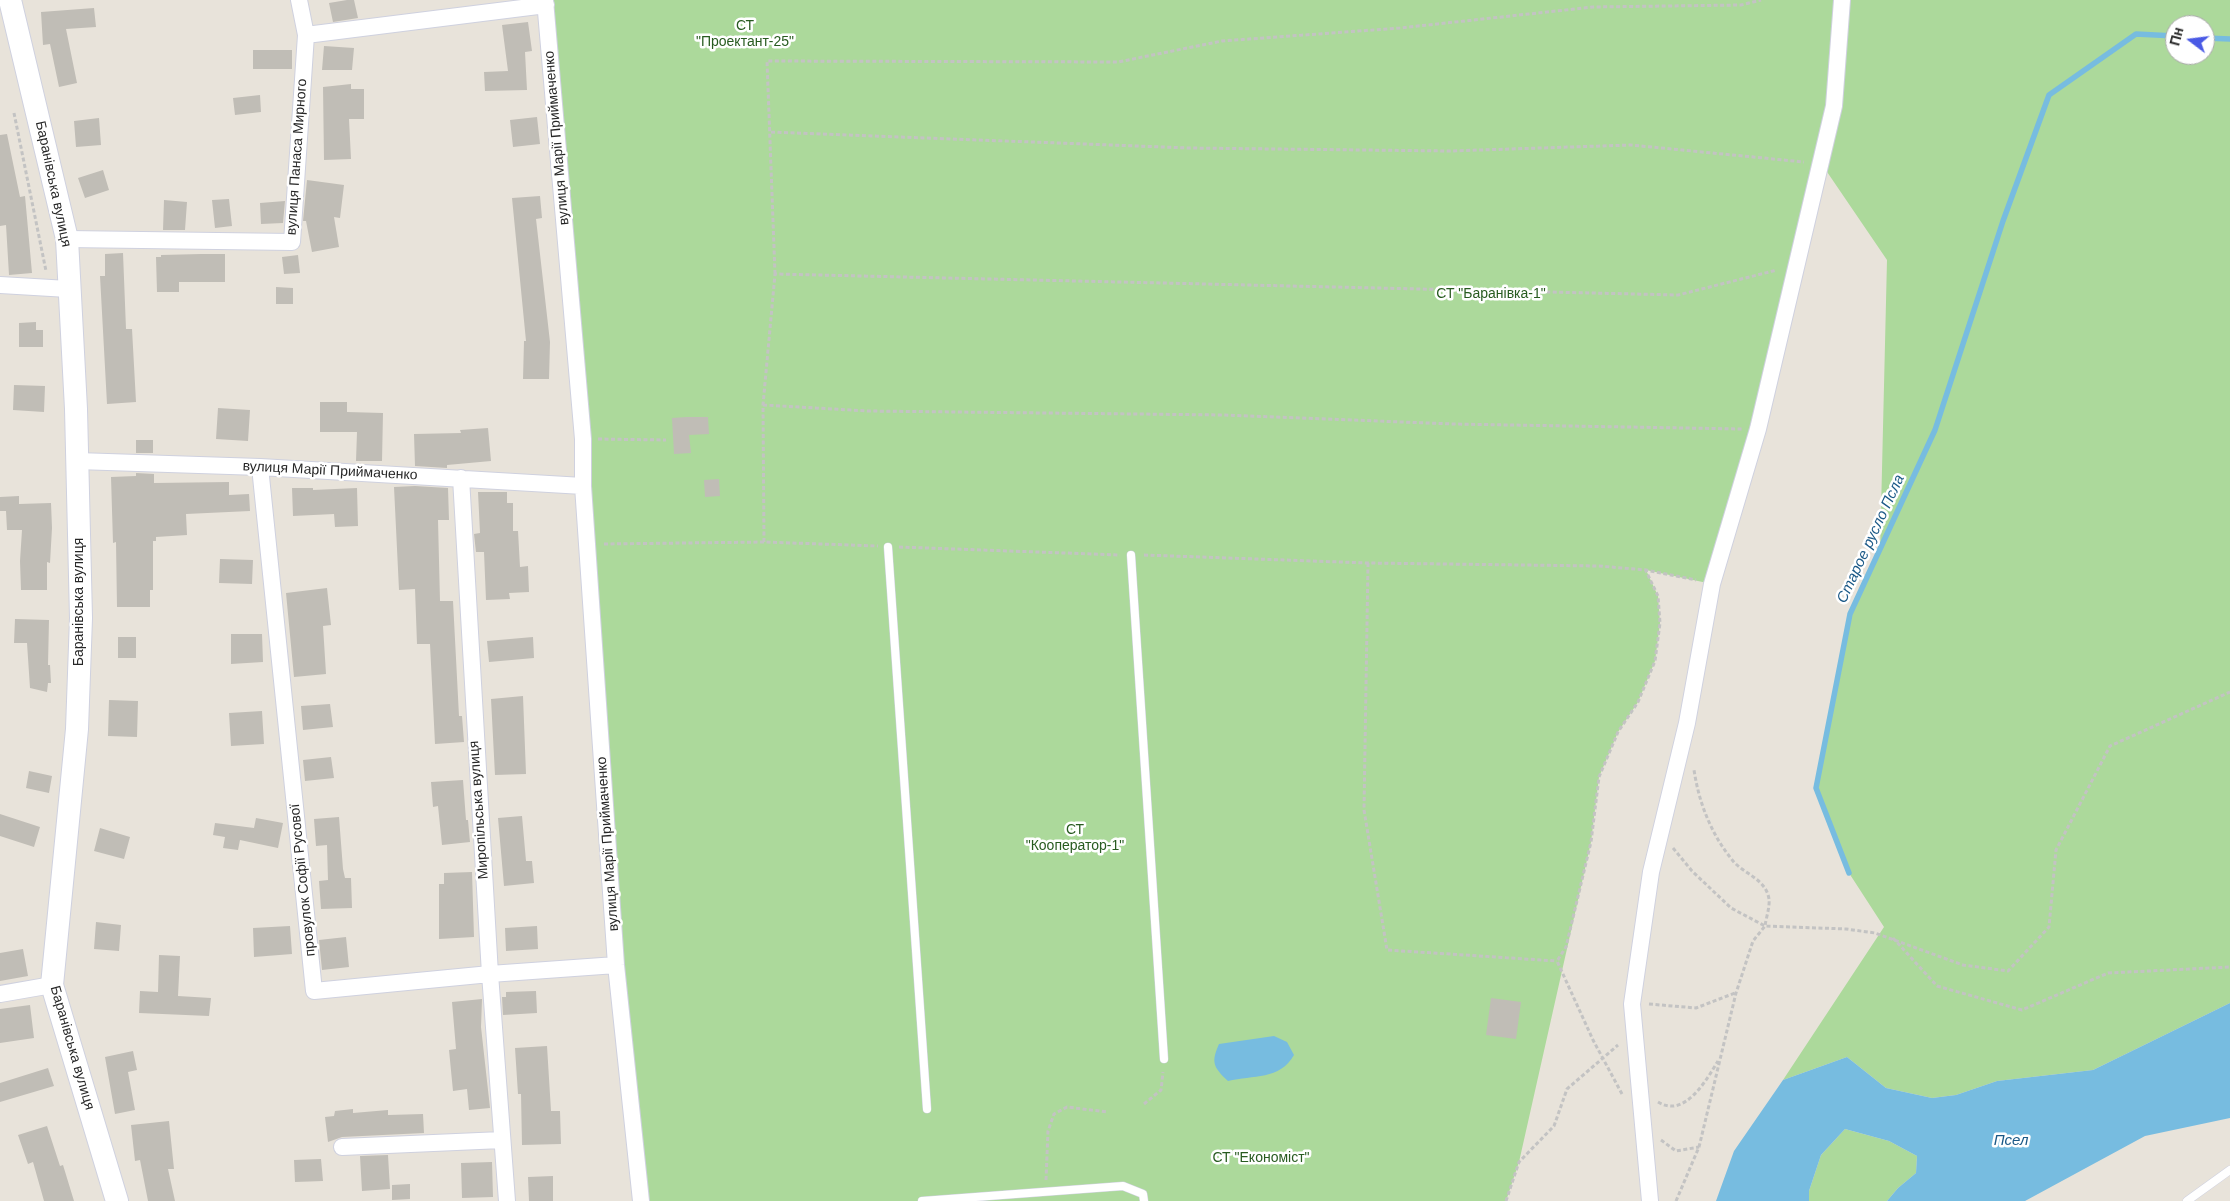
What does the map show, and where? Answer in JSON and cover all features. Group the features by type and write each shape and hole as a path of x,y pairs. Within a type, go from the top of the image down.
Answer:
{"main road":[{"name":"Баранівська вулиця","path":"10,0 67,239 59,288 77,461 81,618 77,729 52,985 117,1201"}],"street":[{"name":"вулиця Панаса Мирного","path":"67,239 292,242 306,35 299,0"},
{"path":"1650,1201 1632,1004 1651,872 1687,723 1712,584 1758,429 1834,106 1842,0"},
{"path":"306,35 546,2"},
{"name":"вулиця Марії Приймаченко","path":"546,2 583,439 583,486 616,965 642,1201"},
{"path":"0,285 59,288"},
{"name":"вулиця Марії Приймаченко","path":"77,461 260,467 583,486"},
{"name":"провулок Софії Русової","path":"260,467 314,991 490,974 616,965"},
{"name":"Миропільська вулиця","path":"461,478 490,974 507,1201"},
{"path":"0,994 52,985"},
{"path":"342,1148 502,1140"}],"lane":[{"path":"888,546 927,1109"},
{"path":"1131,555 1164,1059"},
{"path":"2187,1201 2230,1170"},
{"path":"922,1201 1123,1186 1143,1194 1144,1201"}],"path":[{"path":"764,542 763,405 775,274 767,62 1118,62 1222,41 1400,28 1593,7 1741,5 1762,0"},
{"path":"14,112 59,288"},
{"path":"771,132 1188,148 1450,151 1631,145 1821,163"},
{"path":"775,274 1678,295 1797,266"},
{"path":"763,405 867,411 1216,415 1453,424 1758,429"},
{"path":"583,439 666,440"},
{"path":"588,545 764,542 1368,563 1599,566 1646,570 1712,584"},
{"path":"1368,563 1364,810 1387,950 1557,961"},
{"path":"1557,961 1566,947 1589,851 1599,777 1618,732 1638,702 1655,661 1660,623 1658,596 1646,570"},
{"path":"1661,832 1692,871 1731,908 1765,926 1846,929 1892,938 1963,964 2008,970 2050,927 2056,850 2110,746 2230,692"},
{"path":"1676,1201 1700,1147 1736,992 1753,941 1765,926 1769,899 1759,881 1734,862 1709,824 1697,787 1694,769"},
{"path":"1892,938 1937,986 2022,1010 2108,972 2230,967"},
{"path":"1557,961 1603,1059 1642,1124 1676,1151 1700,1147"},
{"path":"1632,1004 1673,1004 1696,1008 1736,992"},
{"path":"1506,1201 1519,1162 1554,1126 1567,1089 1633,1031"},
{"path":"1144,1104 1161,1090 1164,1059"},
{"path":"1639,1089 1661,1104 1676,1105 1689,1100 1720,1059"},
{"path":"1046,1191 1048,1131 1054,1114 1067,1107 1107,1112"}],"green space":[{"path":"545,0 2230,0 2230,1003 2093,1070 1997,1081 1956,1095 1932,1098 1886,1088 1847,1057 1783,1080 1884,927 1849,873 1816,788 1850,614 1880,553 1887,260 1821,163 1712,584 1646,570 1658,596 1660,623 1655,661 1638,702 1618,732 1599,777 1591,842 1519,1162 1506,1201 641,1201"},
{"path":"1845,1129 1889,1141 1917,1156 1916,1173 1898,1188 1887,1201 1809,1201 1809,1191 1821,1155"}],"water":[{"name":"Псел","path":"2230,1003 2230,1118 2145,1136 2025,1201 1887,1201 1898,1188 1916,1173 1917,1156 1889,1141 1845,1129 1821,1155 1809,1191 1809,1201 1716,1201 1734,1151 1783,1080 1847,1057 1886,1088 1932,1098 1956,1095 1997,1081 2093,1070"},
{"path":"1274,1036 1287,1042 1294,1055 1288,1063 1274,1073 1228,1081 1216,1068 1214,1060 1219,1044"}],"building":[{"path":"354,0 358,18 333,22 329,3"},
{"path":"94,8 96,27 66,29 77,83 59,87 50,44 43,45 41,12"},
{"path":"528,22 532,51 525,52 527,90 485,91 484,72 508,71 502,25"},
{"path":"324,46 354,48 352,70 322,70"},
{"path":"253,50 292,50 292,69 253,69"},
{"path":"351,84 351,89 364,89 364,119 349,119 351,159 324,160 323,87"},
{"path":"260,95 261,112 235,115 233,98"},
{"path":"537,117 540,144 513,147 510,120"},
{"path":"99,118 101,145 76,147 74,121"},
{"path":"7,134 20,197 25,196 32,273 9,275 6,225 0,226 0,135"},
{"path":"103,170 109,190 85,198 78,178"},
{"path":"307,180 344,185 340,218 334,217 339,247 312,252 306,221 303,221"},
{"path":"540,196 542,218 536,219 550,342 549,379 523,379 524,341 526,341 512,198"},
{"path":"229,199 232,226 215,228 212,200"},
{"path":"164,200 187,202 185,230 163,230"},
{"path":"285,201 283,223 261,224 260,203"},
{"path":"123,253 126,329 132,329 136,402 107,404 100,276 105,276 105,254"},
{"path":"225,254 225,282 179,282 179,292 157,292 156,257 161,257 161,255"},
{"path":"298,255 300,273 284,274 282,257"},
{"path":"276,287 293,288 293,304 276,304"},
{"path":"36,322 36,330 43,330 43,347 19,347 19,323"},
{"path":"14,385 45,386 44,412 13,410"},
{"path":"320,402 347,402 347,412 383,413 382,461 356,461 357,432 320,432"},
{"path":"218,408 250,410 248,441 216,439"},
{"path":"708,417 709,434 689,435 691,453 674,454 672,418"},
{"path":"488,428 491,461 447,465 447,468 415,466 414,434 461,433 460,430"},
{"path":"136,440 153,440 153,453 136,453"},
{"path":"136,473 154,474 154,483 229,482 229,495 249,494 250,511 186,514 187,535 156,537 156,541 153,541 153,590 150,590 150,607 117,607 116,542 113,543 111,477 136,476"},
{"path":"719,479 720,496 705,497 704,480"},
{"path":"394,487 448,488 449,520 438,520 440,601 453,601 459,716 462,716 464,742 435,744 430,644 417,644 415,589 399,590"},
{"path":"292,488 313,488 313,490 357,488 358,526 335,527 334,514 293,516"},
{"path":"478,492 507,492 507,503 513,503 513,531 518,531 520,567 528,566 529,592 509,593 510,599 486,600 484,552 476,552 474,534 480,533"},
{"path":"19,496 19,504 51,503 52,528 50,563 47,562 47,590 21,590 22,530 7,530 6,511 0,511 0,497"},
{"path":"220,559 253,560 252,584 219,583"},
{"path":"327,588 331,625 323,626 326,674 294,677 286,593"},
{"path":"15,619 49,620 48,665 50,665 51,683 48,683 47,692 30,688 27,643 14,643"},
{"path":"231,634 262,634 263,662 231,664"},
{"path":"118,637 136,637 136,658 118,658"},
{"path":"533,637 534,658 489,662 487,641"},
{"path":"523,696 526,774 495,775 491,699"},
{"path":"109,700 138,701 137,737 108,736"},
{"path":"330,704 333,727 303,730 301,706"},
{"path":"262,711 264,744 231,746 229,713"},
{"path":"331,757 334,778 305,781 303,760"},
{"path":"29,771 52,776 49,793 26,788"},
{"path":"463,780 466,820 468,820 470,842 442,845 438,806 433,807 431,782"},
{"path":"0,814 40,827 34,847 0,836"},
{"path":"522,816 526,861 532,861 534,883 504,886 498,818"},
{"path":"339,817 343,869 345,878 351,878 352,908 321,909 319,881 328,880 327,845 316,846 314,819"},
{"path":"256,818 283,823 278,848 240,840 238,850 223,848 225,837 213,835 215,823 254,828"},
{"path":"100,828 130,837 124,859 94,851"},
{"path":"472,872 474,937 439,939 439,884 444,884 444,873"},
{"path":"96,922 121,925 119,951 94,949"},
{"path":"290,926 292,954 254,957 253,928"},
{"path":"537,926 538,949 506,951 505,928"},
{"path":"346,937 349,967 322,970 319,940"},
{"path":"23,949 28,976 0,981 0,953"},
{"path":"159,955 180,956 178,996 211,998 209,1016 139,1013 140,991 158,992"},
{"path":"536,991 537,1013 503,1015 502,997 506,997 506,992"},
{"path":"1491,998 1521,1002 1516,1039 1486,1035"},
{"path":"482,999 481,1027 490,1108 469,1110 467,1089 453,1091 449,1050 456,1049 452,1002"},
{"path":"30,1005 34,1038 0,1043 0,1009"},
{"path":"547,1046 551,1111 560,1111 561,1144 522,1145 521,1094 518,1094 515,1048"},
{"path":"133,1051 137,1070 128,1072 135,1110 115,1114 105,1057"},
{"path":"48,1068 54,1086 0,1102 0,1083"},
{"path":"353,1109 353,1113 388,1110 388,1115 423,1114 424,1133 342,1137 328,1142 325,1117 334,1116 335,1111"},
{"path":"169,1121 174,1169 168,1169 175,1201 148,1201 140,1160 135,1161 131,1125"},
{"path":"47,1126 60,1166 63,1165 74,1201 44,1201 33,1162 28,1164 18,1135"},
{"path":"388,1155 390,1189 362,1191 360,1156"},
{"path":"321,1159 323,1181 295,1182 294,1160"},
{"path":"492,1162 493,1197 462,1198 461,1163"},
{"path":"553,1176 553,1201 529,1201 528,1177"},
{"path":"410,1184 410,1199 392,1200 392,1185"}],"waterway":[{"name":"Старое русло Псла","path":"1849,873 1816,788 1850,614 1935,430 2003,221 2049,95 2136,34 2165,35"},
{"path":"2215,38 2230,39"}],"park label":[{"name":"СТ \"Проектант-25\"","path":"745,34"},
{"name":"СТ \"Баранівка-1\"","path":"1491,294"},
{"name":"СТ \"Кооператор-1\"","path":"1075,838"},
{"name":"СТ \"Економіст\"","path":"1261,1158"}]}
